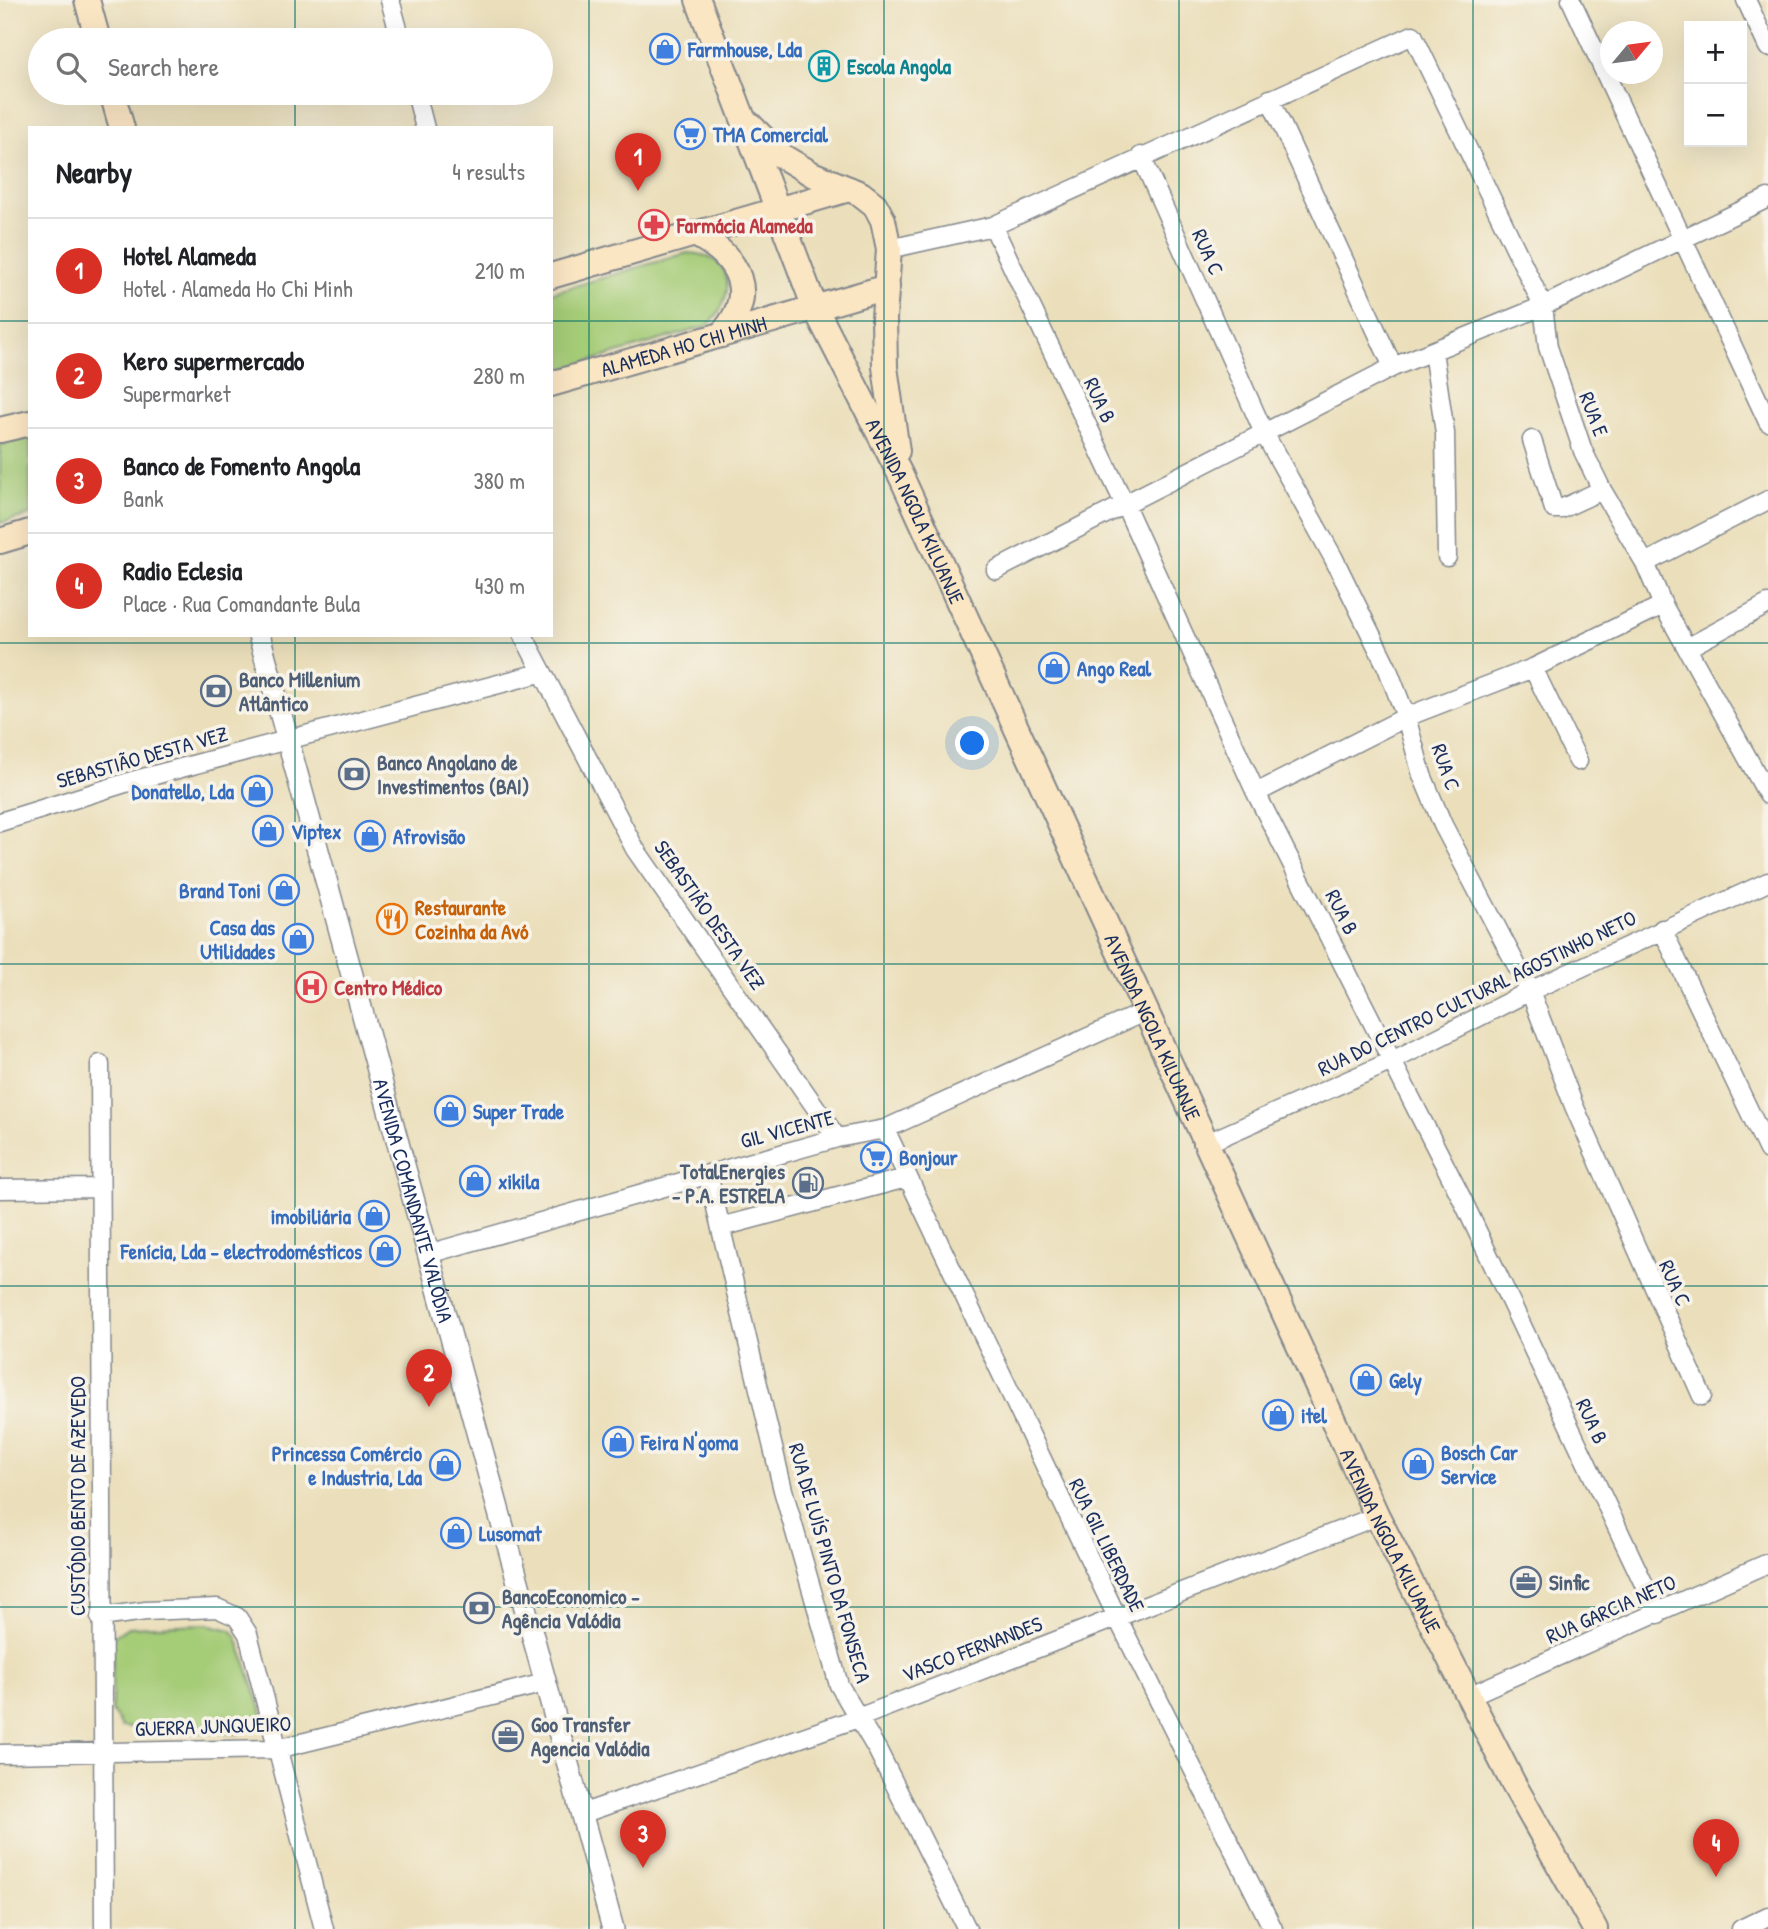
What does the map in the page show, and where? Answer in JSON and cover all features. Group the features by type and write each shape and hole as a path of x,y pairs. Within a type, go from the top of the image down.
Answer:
{"main road":[{"path":"87,0 95,28"},
{"name":"AVENIDA NGOLA KILUANJE","path":"698,0 737,111 815,308 901,476 1144,1012 1377,1516 1471,1695 1513,1783 1595,1929"},
{"path":"115,105 120,126"},
{"path":"737,111 766,144 780,155 875,205 888,233 885,367 901,476"},
{"path":"553,275 849,189"},
{"path":"695,234 716,245 731,259 738,277 741,293 739,308 733,322 720,335"},
{"name":"ALAMEDA HO CHI MINH","path":"553,383 887,287"},
{"path":"0,430 28,423"},
{"path":"0,541 28,534"}],"street":[{"path":"390,0 398,28"},
{"path":"1571,0 1768,422"},
{"path":"1746,0 1768,47"},
{"name":"RUA E","path":"1270,99 1413,35 1543,306 1548,347 1563,398 1602,490 1645,563 1663,605 1689,647 1768,795"},
{"path":"889,249 992,226 1270,99 1393,367"},
{"path":"419,105 424,126"},
{"name":"RUA C","path":"1141,156 1264,433 1357,604 1387,667 1406,717 1422,775 1443,825 1531,991 1579,1119 1702,1396"},
{"path":"996,569 1393,367 1543,306 1768,198"},
{"name":"RUA B","path":"992,226 1124,503 1255,793 1462,1199 1658,1614"},
{"path":"1433,351 1445,433 1447,557"},
{"path":"1532,440 1554,509 1561,509 1602,490"},
{"path":"1645,563 1768,500"},
{"path":"1689,647 1768,604"},
{"path":"1255,793 1406,717 1532,668 1663,605"},
{"name":"AVENIDA COMANDANTE VALÓDIA","path":"260,637 355,996 613,1929"},
{"name":"SEBASTIÃO DESTA VEZ","path":"524,637 540,673 635,849 837,1138"},
{"path":"1532,668 1578,761"},
{"name":"SEBASTIÃO DESTA VEZ","path":"0,822 287,739 540,673"},
{"name":"RUA DO CENTRO CULTURAL AGOSTINHO NETO","path":"1205,1144 1392,1061 1531,991 1768,882"},
{"path":"1662,929 1768,1150"},
{"name":"GIL VICENTE","path":"428,1254 837,1138 884,1129 1144,1012"},
{"name":"CUSTÓDIO BENTO DE AZEVEDO","path":"100,1064 103,1929"},
{"name":"RUA GIL LIBERDADE","path":"884,1129 1117,1617 1273,1929"},
{"name":"RUA DE LUÍS PINTO DA FONSECA","path":"708,1174 783,1490 839,1685 878,1751 967,1929"},
{"path":"721,1227 906,1178"},
{"path":"0,1189 99,1188"},
{"name":"VASCO FERNANDES","path":"581,1814 858,1718 1377,1516"},
{"name":"RUA GARCIA NETO","path":"1471,1695 1768,1563"},
{"path":"100,1617 200,1607 217,1608 237,1617 247,1634 324,1929"},
{"name":"GUERRA JUNQUEIRO","path":"0,1754 277,1749 545,1683"},
{"path":"1741,1929 1768,1916"}],"green space":[{"path":"687,253 703,255 715,261 723,269 727,279 724,302 707,326 553,372 553,292"},
{"path":"28,438 28,516 0,523 0,445"},
{"path":"207,1624 231,1630 237,1637 263,1715 258,1725 237,1734 122,1727 112,1711 113,1637 128,1627"}],"place":[{"name":"Farmhouse, Lda","path":"665,49"},
{"name":"Escola Angola","path":"824,66"},
{"name":"TMA Comercial","path":"690,134"},
{"name":"Hotel Alameda","path":"638,191"},
{"name":"Farmácia Alameda","path":"654,225"},
{"name":"Ango Real","path":"1054,668"},
{"name":"Banco Millenium Atlântico","path":"216,691"},
{"name":"Banco Angolano de Investimentos (BAI)","path":"354,774"},
{"name":"Donatello, Lda","path":"257,791"},
{"name":"Viptex","path":"268,831"},
{"name":"Afrovisão","path":"370,836"},
{"name":"Brand Toni","path":"284,890"},
{"name":"Restaurante Cozinha da Avó","path":"392,919"},
{"name":"Casa das Utilidades","path":"298,939"},
{"name":"Centro Médico","path":"311,987"},
{"name":"Super Trade","path":"450,1111"},
{"name":"Bonjour","path":"876,1157"},
{"name":"xikila","path":"475,1181"},
{"name":"TotalEnergies - P.A. ESTRELA","path":"808,1183"},
{"name":"imobiliária","path":"374,1216"},
{"name":"Fenícia, Lda - electrodomésticos","path":"385,1251"},
{"name":"Gely","path":"1366,1380"},
{"name":"Kero supermercado","path":"429,1407"},
{"name":"itel","path":"1278,1415"},
{"name":"Feira N'goma","path":"618,1442"},
{"name":"Bosch Car Service","path":"1418,1464"},
{"name":"Princessa Comércio e Industria, Lda","path":"445,1465"},
{"name":"Lusomat","path":"456,1533"},
{"name":"Sinfic","path":"1526,1582"},
{"name":"BancoEconomico - Agência Valódia","path":"479,1608"},
{"name":"Goo Transfer Agencia Valódia","path":"508,1736"},
{"name":"Banco de Fomento Angola","path":"643,1868"},
{"name":"Radio Eclesia","path":"1716,1877"}]}
